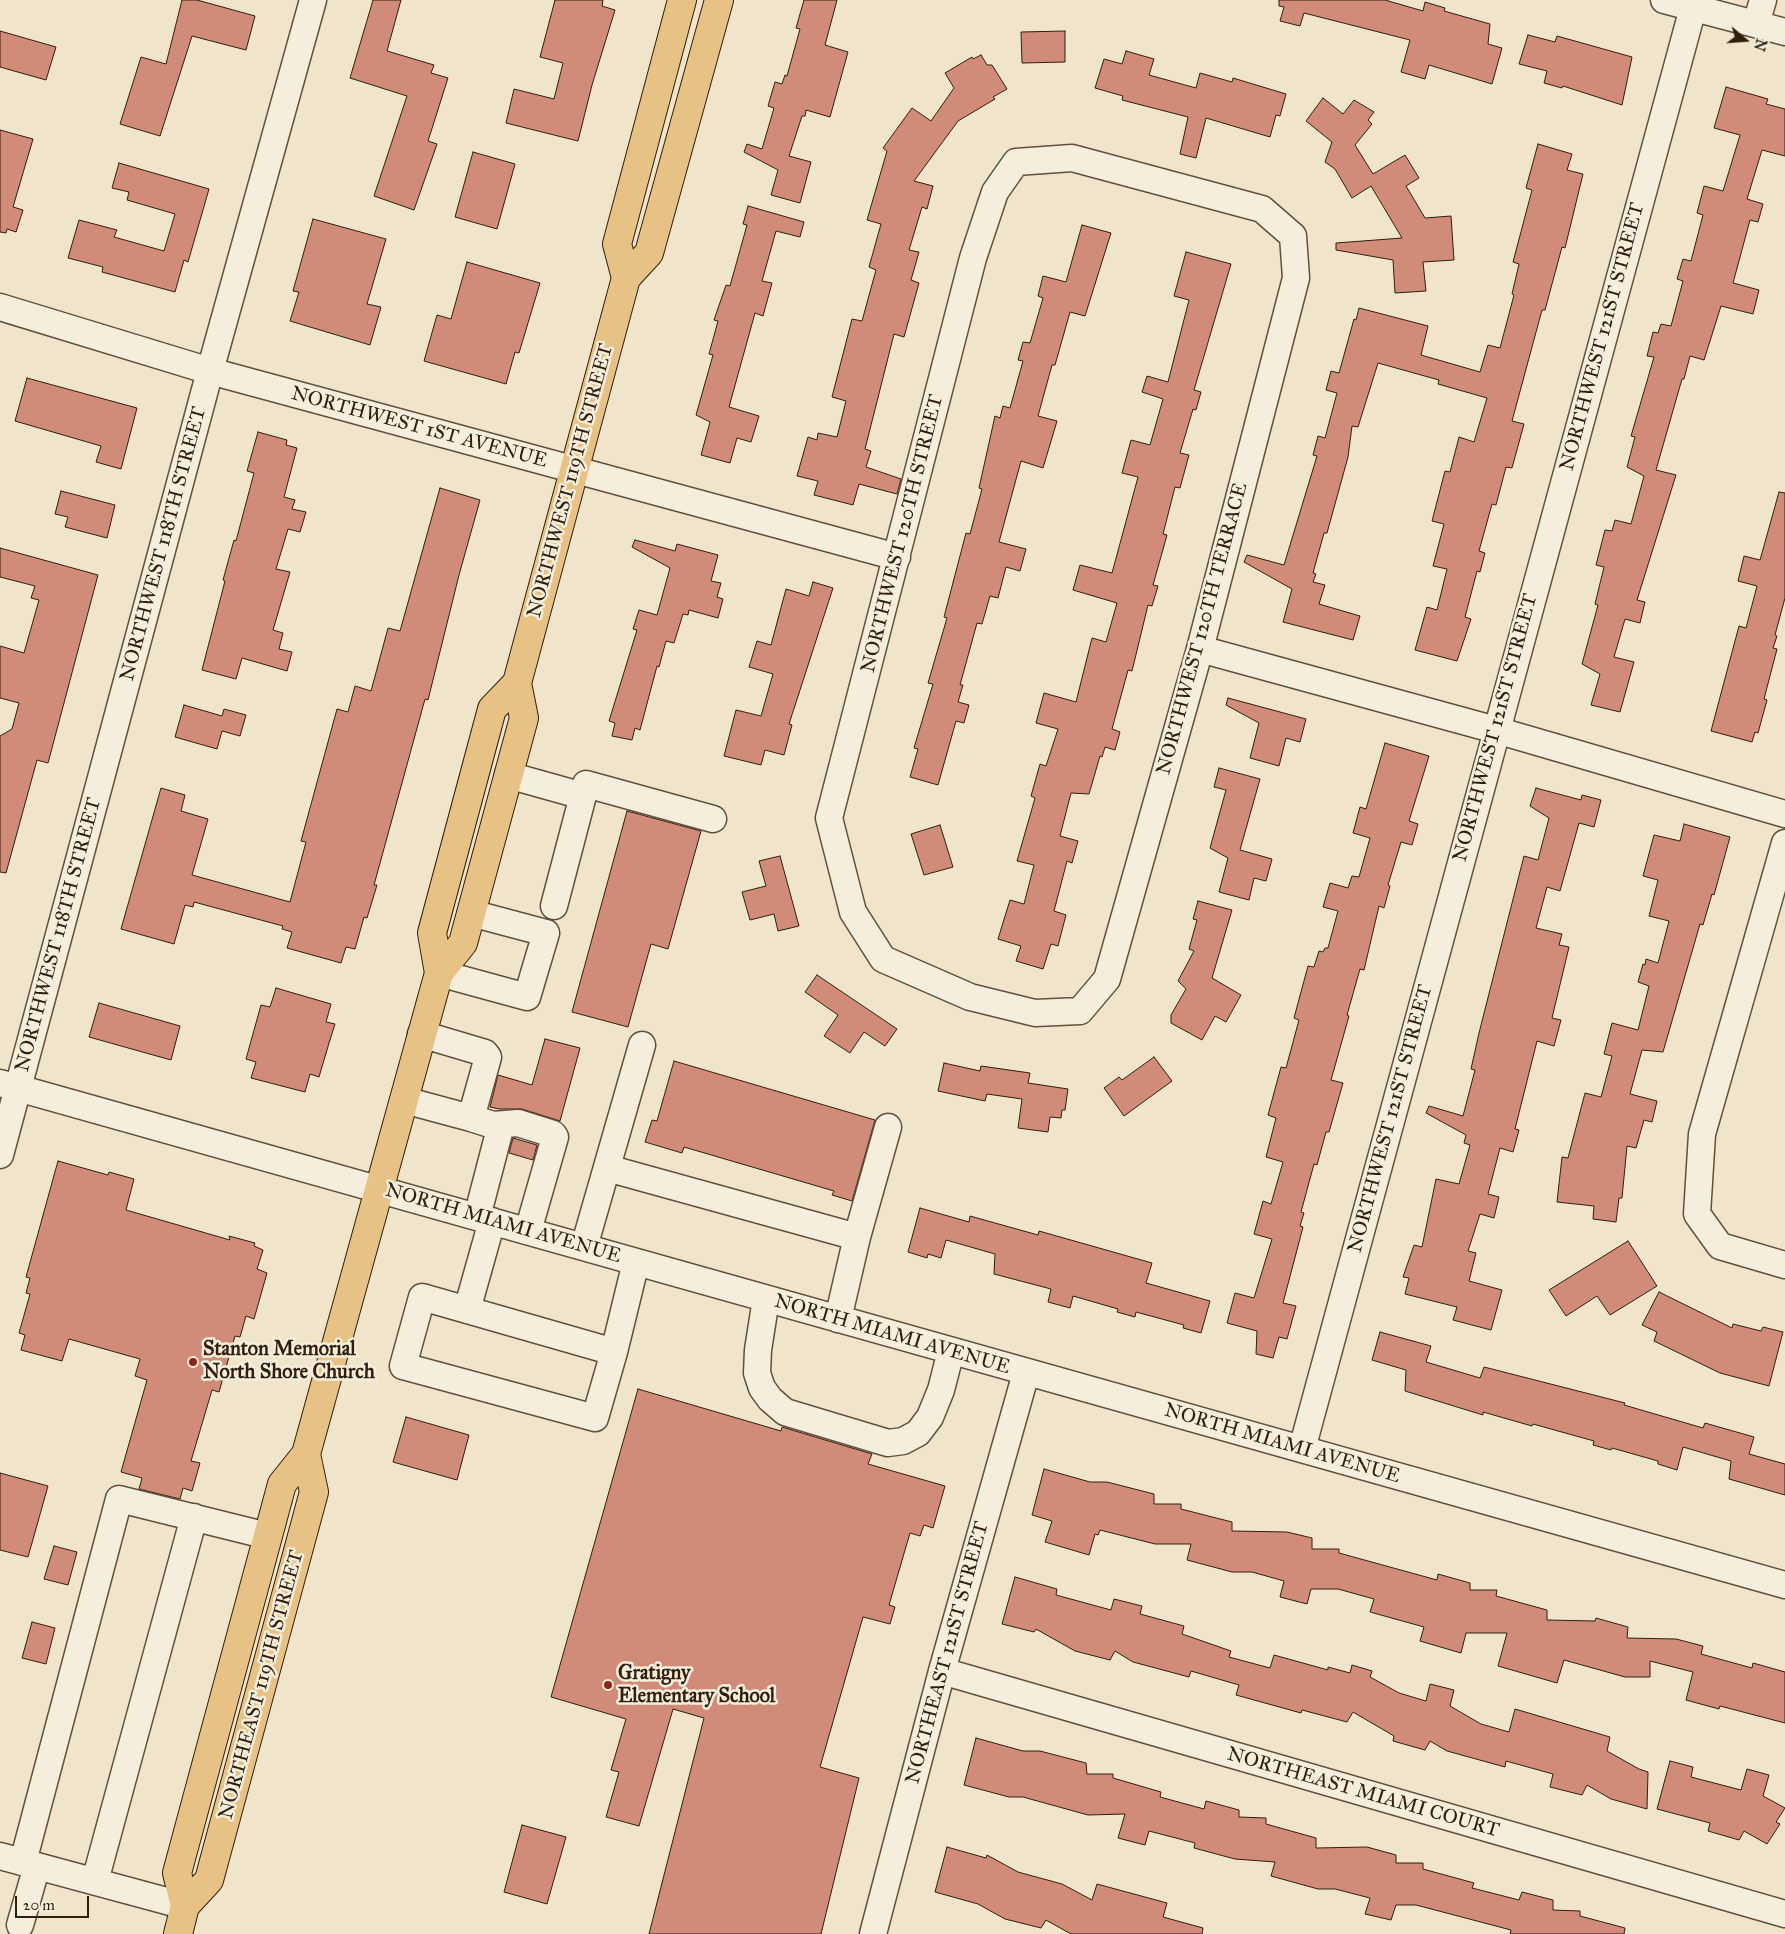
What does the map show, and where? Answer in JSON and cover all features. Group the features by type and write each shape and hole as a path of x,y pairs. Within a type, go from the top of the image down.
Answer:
{"main road":[{"name":"NORTHWEST 119TH STREET","path":"626,278 617,244 682,0"},
{"name":"NORTHWEST 119TH STREET","path":"378,1188 439,973 463,943 524,718 517,683 626,278 650,253 720,0"},
{"name":"NORTHWEST 119TH STREET","path":"439,973 432,933 489,718 492,709 517,683"},
{"name":"NORTHEAST 119TH STREET","path":"178,1934 185,1906 177,1873 282,1484 306,1454 378,1188"},
{"name":"NORTHEAST 119TH STREET","path":"185,1906 209,1880 314,1492 306,1454"}],"street":[{"name":"NORTHWEST 118TH STREET","path":"0,1155 9,1085 312,0"},
{"path":"1664,0 1693,8 1760,12 1785,32"},
{"name":"NORTHWEST 121ST STREET","path":"1302,1449 1693,8"},
{"name":"NORTHWEST 120TH STREET","path":"1080,1011 1036,1013 961,993 883,959 853,912 829,818 973,258 995,192 1016,162 1072,158 1262,209 1293,236"},
{"name":"NORTHWEST 120TH TERRACE","path":"1080,1011 1107,979 1200,648 1296,278 1293,236"},
{"name":"NORTHWEST 1ST AVENUE","path":"0,308 210,370 574,471 897,557"},
{"path":"1200,648 1496,730 1785,814"},
{"path":"508,775 583,796"},
{"path":"554,906 586,784 713,819"},
{"path":"1785,844 1702,1134 1697,1214 1720,1246 1785,1265"},
{"path":"439,973 527,997 546,933 471,913"},
{"path":"422,1034 485,1053 488,1057 471,1118"},
{"path":"584,1247 642,1045"},
{"name":"NORTH MIAMI AVENUE","path":"9,1085 1026,1373 1785,1585"},
{"path":"404,1100 493,1125 518,1123 553,1134 555,1137 528,1231"},
{"path":"467,1310 501,1125"},
{"path":"838,1319 857,1237 888,1127"},
{"path":"607,1168 857,1237"},
{"path":"614,1352 422,1297 403,1366 595,1418 614,1352 636,1262"},
{"path":"766,1299 758,1350 757,1373 762,1388 770,1399 785,1412 888,1442 903,1441 918,1433 930,1418 941,1390 951,1351"},
{"name":"NORTHEAST 121ST STREET","path":"874,1934 942,1671 1026,1373"},
{"path":"20,1925 20,1861 119,1499 268,1536"},
{"path":"95,1882 194,1517"},
{"name":"NORTHEAST MIAMI COURT","path":"942,1671 1785,1914"},
{"path":"20,1861 185,1906"}],"building":[{"path":"182,0 197,0 255,16 246,50 192,36 160,136 120,124 141,57 166,64"},
{"path":"373,0 401,0 387,51 434,65 431,73 448,78 428,141 437,144 414,210 374,196 407,96 350,78"},
{"path":"555,0 603,0 602,6 615,10 592,85 578,141 506,123 514,89 554,99 563,63 540,57"},
{"path":"804,0 837,0 825,45 848,52 830,117 806,110 805,116 802,116 789,156 811,162 800,203 771,195 778,170 744,152 747,144 762,149 774,108 768,106 775,82 782,84 785,75 787,76 800,29 796,28"},
{"path":"1279,0 1385,0 1423,11 1425,2 1445,8 1444,11 1490,24 1488,44 1502,48 1492,84 1429,65 1425,79 1401,72 1410,40 1304,13 1300,26 1280,21 1284,7 1279,6"},
{"path":"0,31 56,47 46,80 0,67"},
{"path":"1065,31 1065,62 1022,63 1021,32"},
{"path":"1528,35 1555,42 1557,36 1632,57 1622,105 1563,86 1562,88 1544,83 1547,71 1519,64"},
{"path":"1126,51 1154,59 1149,75 1196,88 1200,73 1232,82 1233,78 1286,94 1280,116 1276,115 1270,137 1206,118 1196,158 1180,154 1188,117 1122,100 1123,96 1095,88 1104,59 1122,64"},
{"path":"981,55 987,65 992,65 1007,89 993,97 995,99 958,121 914,181 933,186 927,209 922,207 909,250 919,252 911,280 919,283 904,337 894,334 865,449 871,451 866,467 901,479 897,494 859,484 853,505 814,495 818,481 797,476 808,437 817,440 818,433 837,437 846,401 832,397 852,319 862,321 876,270 869,267 881,224 867,220 887,151 883,148 912,108 931,121 954,88 945,73 972,57 973,59"},
{"path":"1726,87 1768,99 1766,104 1785,109 1785,156 1762,150 1747,199 1763,204 1758,222 1750,220 1733,283 1759,290 1753,314 1721,306 1704,360 1690,356 1684,379 1682,379 1656,470 1676,475 1637,600 1645,602 1640,623 1625,619 1614,657 1634,662 1620,712 1591,705 1600,674 1582,664 1598,605 1595,604 1604,567 1596,565 1605,530 1612,531 1615,520 1631,524 1644,476 1627,467 1635,437 1631,436 1654,357 1647,356 1653,332 1658,333 1661,324 1671,326 1683,281 1677,279 1683,259 1691,261 1703,215 1697,213 1704,186 1723,191 1740,135 1714,128"},
{"path":"1323,98 1343,114 1354,100 1374,112 1368,120 1372,124 1355,145 1373,174 1405,155 1419,178 1406,186 1425,218 1451,216 1454,260 1423,262 1426,291 1395,293 1393,260 1336,250 1336,243 1402,238 1371,186 1352,198 1335,169 1325,162 1332,142 1306,121"},
{"path":"0,130 33,139 13,207 23,210 16,232 7,229 6,233 0,232"},
{"path":"1538,144 1572,154 1567,170 1583,174 1565,248 1562,247 1545,310 1542,310 1512,421 1524,424 1512,468 1506,467 1496,505 1492,504 1479,551 1485,553 1480,572 1477,571 1465,617 1471,619 1457,661 1415,650 1427,607 1437,610 1447,569 1433,566 1444,524 1432,521 1445,471 1450,472 1459,437 1474,442 1487,398 1438,384 1439,380 1378,363 1358,427 1352,426 1348,457 1327,533 1324,533 1313,573 1316,574 1313,582 1325,585 1319,604 1360,616 1353,640 1283,622 1292,589 1244,562 1247,555 1284,565 1317,456 1313,455 1318,436 1325,438 1337,393 1326,390 1331,371 1339,373 1354,319 1356,320 1359,308 1428,326 1421,355 1480,372 1488,345 1500,348 1514,295 1512,294 1519,264 1513,262 1532,190 1526,188"},
{"path":"473,152 515,164 497,229 455,217"},
{"path":"119,163 209,189 188,262 184,260 175,292 102,272 103,267 68,258 79,220 117,230 114,237 164,251 175,214 127,200 129,192 112,188"},
{"path":"748,206 804,222 800,237 776,231 762,281 772,283 763,316 755,313 729,407 759,416 751,442 737,438 730,463 701,455 710,422 696,415 713,355 709,354 718,321 714,320 726,285 730,286 747,225 743,224"},
{"path":"313,219 386,239 367,304 381,307 370,345 290,321 299,292 293,291"},
{"path":"1082,225 1111,233 1085,316 1070,312 1055,365 1052,365 1038,416 1057,421 1043,468 1021,461 999,542 1026,549 1020,571 1006,567 998,598 990,596 982,624 977,623 960,685 963,685 958,702 969,705 964,723 956,721 938,785 910,777 918,749 914,748 933,684 928,683 947,618 944,617 966,533 970,534 982,489 979,488 995,416 1000,418 1003,406 1010,408 1023,361 1018,360 1023,342 1030,343 1043,298 1038,296 1043,276 1066,282"},
{"path":"1186,252 1231,264 1194,390 1201,392 1196,410 1193,409 1180,453 1189,455 1180,488 1175,487 1163,534 1167,535 1153,585 1158,586 1152,606 1148,605 1132,671 1128,670 1112,729 1120,732 1115,750 1105,747 1102,757 1100,756 1089,794 1071,793 1060,836 1078,841 1072,863 1067,861 1054,911 1066,915 1058,946 1051,944 1043,969 1016,961 1021,946 998,939 1010,900 1024,904 1034,865 1017,861 1035,798 1031,796 1040,764 1046,766 1058,729 1036,723 1044,693 1076,702 1092,638 1106,642 1117,603 1073,590 1080,565 1112,573 1138,477 1122,473 1131,440 1150,445 1163,399 1142,392 1147,376 1168,382 1189,300 1174,296"},
{"path":"467,262 540,283 519,353 515,352 506,384 424,361 437,315 451,319"},
{"path":"27,378 137,408 121,469 96,462 101,446 15,421"},
{"path":"258,432 287,440 286,445 297,448 284,497 295,500 292,509 306,512 300,532 288,529 276,569 290,572 273,630 283,633 279,649 292,652 287,671 242,658 236,679 202,670 225,581 223,580 234,540 236,541 254,473 247,471"},
{"path":"440,488 480,500 428,700 425,699 374,885 377,885 367,918 364,917 355,949 346,947 341,963 287,948 292,932 282,929 283,926 194,902 193,907 185,905 174,944 121,929 161,788 185,795 181,811 208,819 192,875 290,902 306,842 301,841 337,709 348,712 355,686 371,691 388,628 400,631"},
{"path":"61,491 115,505 107,538 65,527 68,517 55,514"},
{"path":"1779,492 1785,493 1785,598 1775,635 1777,636 1773,648 1777,649 1764,699 1767,700 1758,733 1755,732 1752,742 1711,731 1739,626 1746,628 1757,586 1738,581 1744,556 1760,560"},
{"path":"635,540 675,551 677,544 718,555 711,581 721,583 717,597 723,599 718,618 689,610 688,615 683,614 674,643 666,641 659,667 657,666 640,730 635,728 632,740 612,736 615,723 609,721 637,630 633,629 639,610 657,615 670,568 632,547"},
{"path":"0,548 98,575 48,763 37,760 6,873 0,872 0,736 12,729 19,703 0,698 0,646 24,653 39,600 31,598 35,586 0,577"},
{"path":"813,582 833,588 789,724 792,725 784,755 765,750 761,765 724,756 736,710 761,716 773,674 749,667 757,641 771,645 786,589 809,596"},
{"path":"1228,698 1306,719 1300,742 1286,738 1279,766 1250,758 1259,723 1226,705"},
{"path":"184,705 222,716 224,709 246,715 240,736 222,731 217,749 175,737"},
{"path":"1385,743 1429,756 1409,821 1418,824 1412,845 1401,842 1388,885 1390,886 1384,908 1379,906 1364,970 1360,969 1347,1015 1349,1016 1331,1080 1343,1083 1329,1132 1326,1132 1317,1165 1314,1164 1301,1212 1304,1213 1300,1226 1303,1227 1283,1303 1296,1306 1287,1339 1279,1337 1273,1358 1256,1354 1257,1331 1227,1323 1235,1293 1254,1298 1272,1239 1254,1234 1263,1201 1271,1204 1283,1162 1266,1157 1276,1118 1268,1115 1281,1067 1286,1068 1299,1020 1294,1018 1308,966 1314,967 1319,951 1323,952 1325,948 1328,948 1338,911 1323,907 1330,883 1348,888 1352,876 1359,877 1370,838 1353,833 1360,807 1366,809"},
{"path":"1219,768 1260,779 1240,850 1272,859 1266,881 1254,878 1249,900 1219,892 1228,858 1210,848 1226,790 1214,787"},
{"path":"1536,788 1581,800 1582,795 1601,800 1594,827 1579,823 1560,891 1547,887 1536,928 1562,934 1559,945 1569,947 1552,1018 1561,1020 1554,1046 1537,1041 1515,1129 1519,1130 1513,1152 1500,1148 1488,1194 1499,1197 1494,1218 1480,1214 1468,1251 1476,1253 1469,1281 1502,1290 1491,1330 1453,1320 1457,1307 1405,1294 1409,1278 1403,1277 1414,1245 1422,1247 1436,1179 1459,1184 1470,1145 1464,1143 1466,1135 1426,1113 1429,1106 1463,1116 1475,1070 1471,1069 1479,1033 1524,856 1538,860 1549,818 1530,806"},
{"path":"627,811 701,831 668,949 651,944 628,1027 572,1012"},
{"path":"1684,824 1730,837 1714,895 1712,894 1703,925 1700,924 1663,1052 1642,1050 1630,1094 1657,1101 1652,1122 1644,1120 1636,1148 1627,1146 1622,1198 1619,1198 1616,1222 1593,1219 1594,1206 1557,1202 1562,1157 1568,1158 1585,1093 1601,1097 1612,1056 1604,1054 1612,1023 1638,1030 1649,986 1638,982 1643,964 1645,965 1646,959 1658,963 1669,921 1649,916 1658,880 1643,876 1654,835 1680,841"},
{"path":"940,825 953,867 924,875 911,834"},
{"path":"780,856 799,926 778,931 774,914 750,920 742,892 766,886 759,861"},
{"path":"1198,901 1232,910 1212,978 1241,995 1226,1022 1215,1016 1202,1040 1171,1023 1171,1015 1186,989 1178,981 1194,951 1189,949 1197,920 1193,919"},
{"path":"817,975 897,1029 885,1046 864,1032 850,1053 824,1036 838,1015 805,992"},
{"path":"276,988 331,1004 326,1022 335,1024 319,1077 310,1074 305,1092 251,1078 256,1062 246,1059 261,1005 270,1007"},
{"path":"99,1003 180,1026 171,1060 89,1037"},
{"path":"545,1039 580,1048 560,1121 522,1109 490,1107 498,1075 532,1085"},
{"path":"1154,1057 1172,1081 1124,1116 1104,1088 1119,1077 1122,1080"},
{"path":"674,1061 875,1120 852,1201 832,1195 834,1191 684,1147 682,1153 645,1142 652,1120 657,1121"},
{"path":"944,1063 980,1071 981,1066 1030,1073 1028,1083 1068,1089 1065,1110 1062,1110 1061,1118 1050,1117 1048,1132 1018,1128 1022,1099 987,1094 985,1101 938,1091"},
{"path":"513,1138 537,1145 533,1160 509,1153"},
{"path":"58,1161 108,1175 109,1172 134,1179 126,1210 230,1240 229,1236 255,1243 254,1246 263,1250 257,1269 267,1273 254,1319 246,1316 240,1337 235,1336 219,1392 212,1390 191,1461 200,1463 192,1491 183,1488 180,1499 139,1489 142,1478 121,1472 147,1380 135,1376 140,1359 69,1339 62,1361 21,1350 25,1335 19,1333 30,1294 26,1293 30,1278 26,1277"},
{"path":"920,1208 969,1222 970,1216 1038,1235 1039,1231 1152,1263 1146,1283 1210,1301 1201,1333 1183,1328 1184,1325 1136,1312 1135,1317 1117,1312 1118,1309 1073,1296 1070,1308 1048,1302 1051,1289 994,1274 995,1254 946,1240 941,1258 928,1254 927,1258 908,1252"},
{"path":"1628,1241 1657,1286 1610,1315 1597,1296 1566,1316 1549,1290"},
{"path":"1659,1292 1732,1328 1733,1324 1761,1331 1763,1327 1783,1332 1769,1386 1720,1373 1654,1341 1657,1332 1642,1325"},
{"path":"1380,1332 1431,1346 1426,1362 1480,1378 1484,1367 1625,1403 1624,1405 1703,1428 1705,1423 1754,1437 1749,1454 1785,1464 1785,1495 1729,1479 1731,1461 1683,1447 1677,1470 1658,1464 1658,1461 1612,1448 1611,1450 1593,1445 1594,1441 1483,1412 1483,1415 1405,1391 1406,1370 1372,1360"},
{"path":"638,1389 781,1431 782,1427 872,1454 868,1464 945,1486 933,1528 924,1525 920,1536 910,1533 889,1605 895,1607 890,1624 863,1617 820,1767 859,1778 821,1934 649,1934 704,1718 673,1709 639,1826 606,1817 619,1772 611,1770 626,1719 551,1697"},
{"path":"406,1417 469,1435 457,1480 393,1462"},
{"path":"1044,1469 1090,1482 1107,1482 1154,1494 1154,1504 1181,1504 1181,1509 1232,1522 1232,1531 1287,1532 1312,1538 1312,1549 1339,1549 1339,1553 1437,1580 1438,1574 1470,1583 1470,1590 1497,1590 1496,1596 1547,1610 1547,1620 1595,1621 1596,1618 1628,1627 1627,1638 1676,1639 1703,1646 1701,1654 1752,1668 1753,1663 1785,1672 1785,1723 1720,1706 1719,1709 1686,1700 1693,1672 1650,1661 1650,1677 1625,1677 1564,1660 1557,1683 1498,1666 1507,1633 1466,1633 1461,1653 1420,1641 1424,1627 1370,1612 1374,1599 1338,1589 1311,1589 1307,1604 1280,1597 1284,1581 1252,1572 1232,1572 1187,1560 1191,1544 1155,1544 1100,1530 1098,1535 1095,1534 1089,1555 1045,1542 1052,1521 1032,1515"},
{"path":"0,1473 48,1486 28,1557 0,1550"},
{"path":"54,1546 77,1552 68,1585 44,1579"},
{"path":"1015,1577 1057,1589 1056,1595 1111,1610 1114,1599 1142,1606 1140,1614 1184,1626 1182,1634 1231,1651 1229,1657 1270,1668 1274,1655 1328,1670 1328,1667 1350,1673 1352,1665 1372,1671 1370,1677 1399,1693 1426,1701 1430,1684 1454,1690 1450,1706 1481,1724 1509,1732 1515,1709 1610,1737 1607,1751 1648,1772 1647,1809 1611,1799 1587,1785 1582,1795 1550,1787 1553,1774 1506,1761 1505,1767 1447,1751 1430,1741 1425,1750 1393,1741 1394,1736 1353,1712 1347,1722 1302,1710 1301,1713 1236,1695 1239,1685 1191,1671 1189,1677 1133,1662 1115,1651 1110,1660 1075,1651 1036,1629 1034,1632 1002,1624"},
{"path":"32,1622 55,1628 46,1664 22,1658"},
{"path":"976,1738 1023,1751 1040,1751 1086,1763 1087,1774 1113,1774 1113,1778 1161,1792 1160,1797 1204,1809 1206,1801 1239,1810 1239,1817 1266,1818 1266,1824 1316,1838 1316,1848 1367,1847 1396,1855 1396,1863 1423,1863 1423,1869 1474,1883 1472,1888 1519,1900 1522,1892 1553,1900 1553,1910 1580,1911 1580,1916 1625,1928 1624,1934 1510,1934 1511,1930 1416,1905 1396,1905 1391,1920 1365,1914 1370,1898 1335,1889 1318,1889 1271,1876 1275,1862 1235,1859 1194,1848 1195,1843 1149,1831 1145,1845 1118,1838 1125,1814 1088,1815 1023,1797 1009,1797 964,1785"},
{"path":"1670,1761 1693,1767 1691,1777 1741,1790 1747,1769 1769,1775 1763,1796 1785,1808 1776,1822 1780,1824 1767,1844 1744,1831 1739,1840 1708,1831 1710,1823 1657,1809"},
{"path":"522,1825 566,1837 547,1904 504,1892"},
{"path":"947,1847 986,1858 987,1855 1018,1872 1062,1884 1092,1900 1097,1884 1167,1903 1163,1917 1203,1928 1202,1934 1071,1934 1046,1920 1041,1928 1005,1919 978,1904 935,1892"}],"place":[{"name":"Stanton Memorial North Shore Church","path":"193,1362"},
{"name":"Gratigny Elementary School","path":"608,1685"}]}
